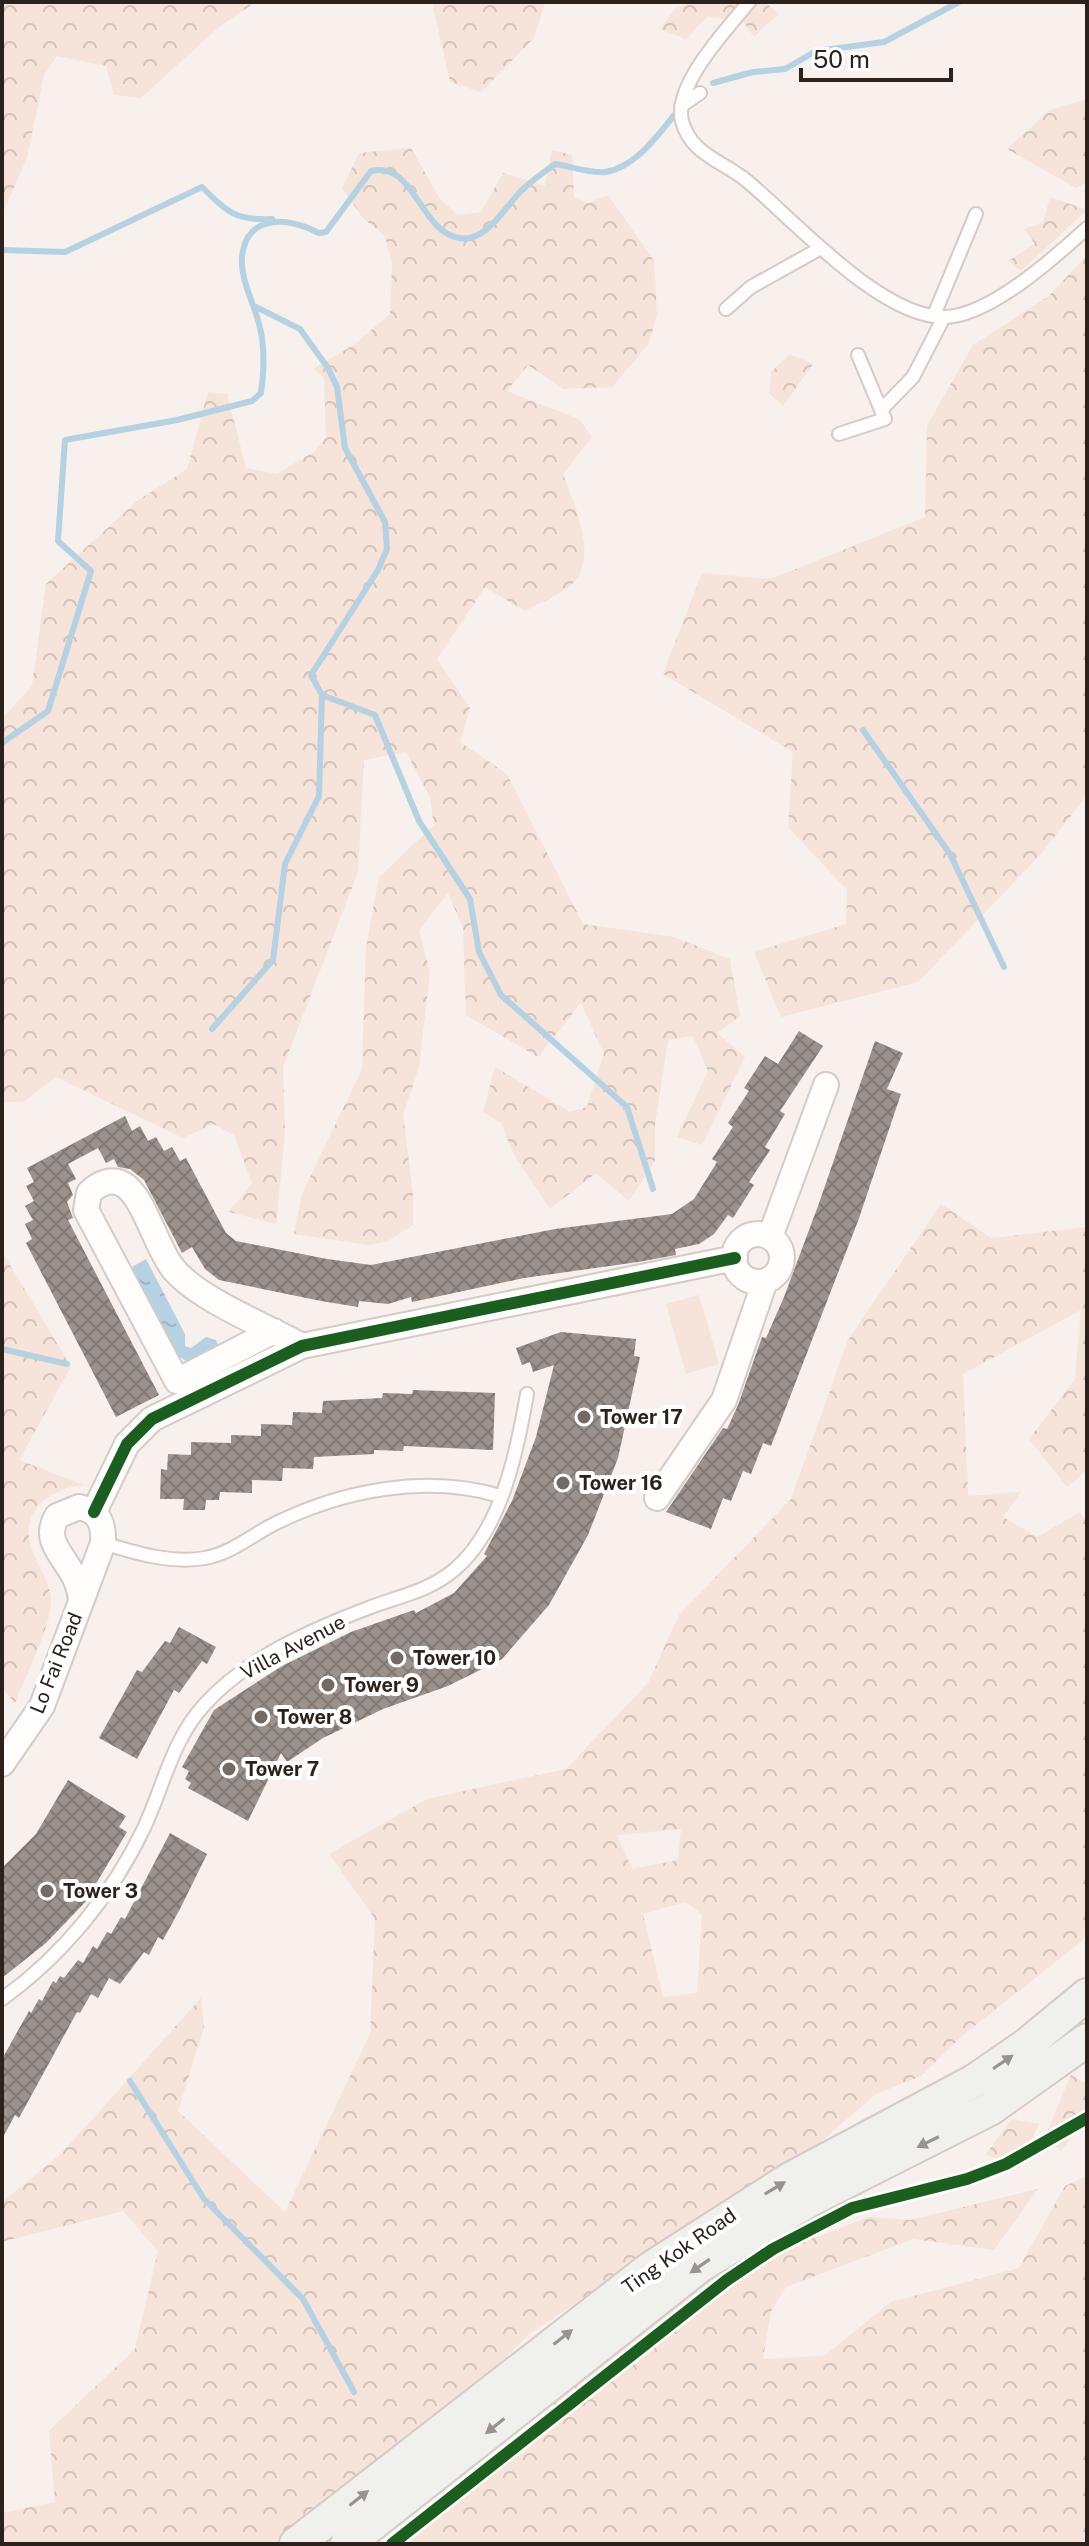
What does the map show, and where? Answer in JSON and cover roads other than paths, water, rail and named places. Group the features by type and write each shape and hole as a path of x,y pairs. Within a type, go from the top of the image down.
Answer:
{"main road":[{"name":"Ting Kok Road","path":"296,2544 651,2268 790,2179 974,2081 1025,2046 1087,1995"},
{"name":"Ting Kok Road","path":"347,2544 701,2265 788,2212 990,2109 1075,2052 1087,2040"}],"street":[{"path":"770,1237 826,1085"},
{"path":"274,1331 177,1381 86,1210 89,1193 112,1181 128,1188 179,1277 205,1296 274,1331 302,1346"},
{"path":"765,1281 744,1277 735,1258 740,1243 746,1238 754,1235 770,1237"},
{"path":"657,1498 724,1400 765,1281 778,1272 782,1257 770,1237"},
{"path":"103,1543 102,1523 94,1512 127,1444 152,1419 302,1346 735,1258"},
{"name":"Lo Fai Road","path":"81,1601 78,1580 54,1547 51,1531 57,1516 71,1508 94,1512"},
{"name":"Lo Fai Road","path":"2,1764 42,1706 103,1543"}],"lane":[{"path":"749,2 704,58 681,106 682,120 698,150 743,178 841,267 918,312 939,316 966,313 1002,294 1087,228"},
{"path":"681,106 700,93"},
{"path":"881,410 913,377 976,214"},
{"path":"726,309 751,287 821,248"},
{"path":"839,434 885,419 858,355"},
{"name":"Villa Avenue","path":"2,1999 63,1946 108,1891 143,1829 175,1748 204,1705 243,1671 308,1634 440,1580 475,1547 500,1496 516,1447 527,1394"},
{"path":"103,1543 167,1557 204,1558 235,1547 300,1512 356,1494 444,1486 472,1488 500,1496"}],"water":[{"path":"146,1259 185,1334 185,1346 191,1348 206,1337 216,1340 220,1349 193,1365 178,1356 132,1267"}],"waterway":[{"path":"713,83 753,72 785,69 816,51 884,42 959,2"},
{"path":"2,743 48,711 91,571 58,541 65,440 177,420 252,401 261,393 262,341 242,265 245,243 252,232 271,222 326,232 371,171 386,170 407,186 446,233 469,238 486,230 525,187 555,164 593,172 616,169 645,149 676,113"},
{"path":"2,250 65,252 202,187 233,213 249,218 272,219"},
{"path":"212,1029 273,960 285,864 319,796 322,695 311,675 378,570 387,549 385,522 345,448 337,387 328,368 300,329 254,306"},
{"path":"322,695 375,715 419,821 470,899 479,952 501,995 627,1107 653,1189"},
{"path":"863,730 950,854 1004,967"},
{"path":"2,1349 67,1364"},
{"path":"130,2081 204,2199 303,2299 354,2392"}],"place":[{"name":"Tower 17","path":"584,1417"},
{"name":"Tower 16","path":"563,1483"},
{"name":"Tower 10","path":"397,1658"},
{"name":"Tower 9","path":"328,1685"},
{"name":"Tower 8","path":"261,1717"},
{"name":"Tower 7","path":"229,1769"},
{"name":"Tower 3","path":"47,1891"}]}
